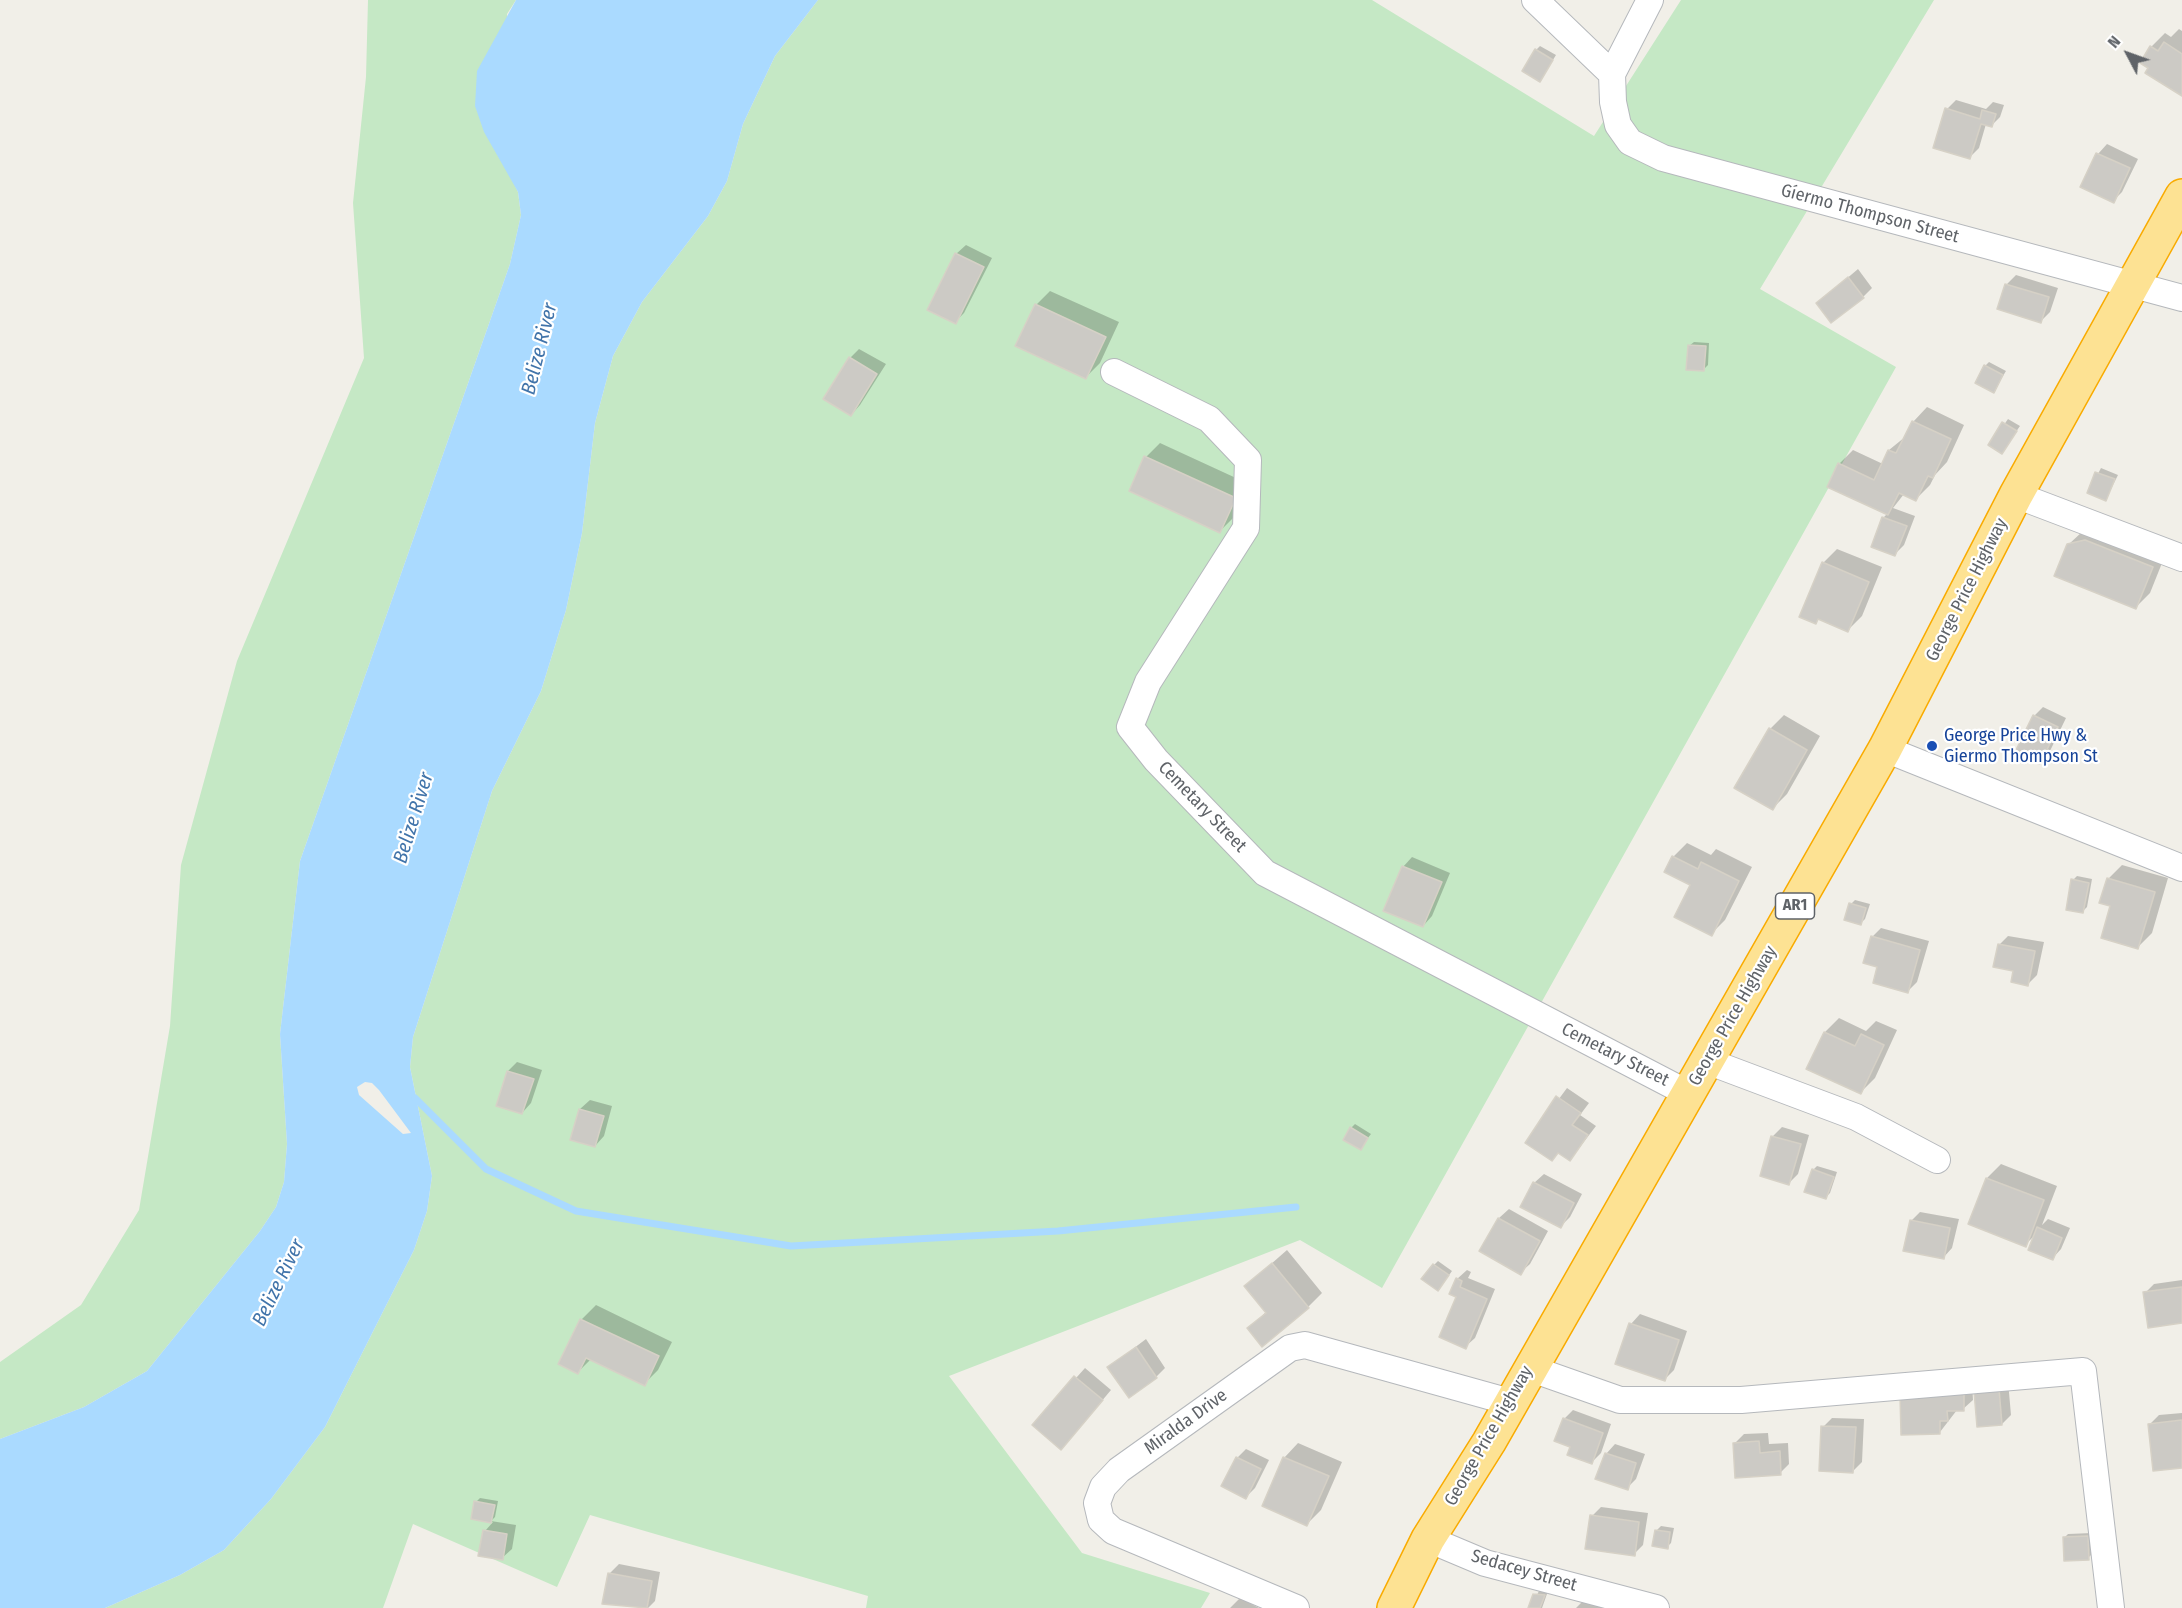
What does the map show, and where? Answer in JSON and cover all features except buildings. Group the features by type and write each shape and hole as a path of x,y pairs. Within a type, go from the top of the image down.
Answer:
{"highway":[{"name":"George Price Highway","path":"1394,1608 1423,1551 1689,1094 1885,749 2016,495 2182,196"}],"street":[{"path":"1535,0 1612,74 1650,0"},
{"name":"Gíermo Thompson Street","path":"1612,74 1613,102 1618,125 1630,142 1663,158 2182,298"},
{"name":"Cemetary Street","path":"1114,372 1209,419 1248,460 1246,528 1148,682 1130,727 1156,760 1265,873 1689,1094"},
{"path":"2016,495 2182,558"},
{"path":"1885,749 2182,868"},
{"path":"1707,1060 1856,1117 1937,1160"},
{"name":"Miralda Drive","path":"1296,1608 1113,1532 1101,1520 1097,1503 1103,1487 1119,1470 1290,1348 1305,1345 1510,1402"},
{"path":"1529,1368 1620,1400 1741,1400 2083,1371 2111,1608"},
{"path":"1411,1608 1423,1551"},
{"name":"Sedacey Street","path":"1423,1551 1485,1563 1656,1608"}],"green space":[{"path":"368,0 516,0 507,14 511,177 518,192 521,215 510,264 300,861 280,1034 287,1144 284,1182 276,1207 260,1231 147,1371 84,1407 0,1439 0,1362 81,1305 139,1210 170,1026 181,865 237,661 364,358 353,203 366,77"},
{"path":"818,0 1372,0 1594,136 1681,0 1934,0 1760,289 1896,367 1382,1288 1300,1240 949,1376 1082,1553 1210,1593 1201,1608 866,1608 868,1596 590,1515 557,1587 413,1524 383,1608 105,1608 180,1575 224,1550 271,1499 325,1427 414,1250 427,1211 432,1176 410,1067 413,1037 492,791 541,691 566,610 582,533 595,423 613,356 642,302 708,216 727,181 743,124 775,56"}],"water":[{"name":"Belize River","path":"516,0 818,0 775,56 743,124 727,181 708,216 642,302 613,356 595,423 582,533 566,610 541,691 492,791 413,1037 410,1067 432,1176 427,1211 414,1250 325,1427 271,1499 224,1550 180,1575 105,1608 0,1608 0,1439 84,1407 147,1371 260,1231 276,1207 284,1182 287,1144 280,1034 300,861 510,264 521,215 518,192 484,132 475,106 477,71","holes":["365,1082 372,1083 379,1090 411,1133 403,1134 359,1095 357,1087"]}],"waterway":[{"path":"415,1098 486,1169 576,1211 791,1246 1058,1231 1296,1207"}],"place":[{"name":"George Price Hwy & Giermo Thompson St","path":"1932,746"}]}
